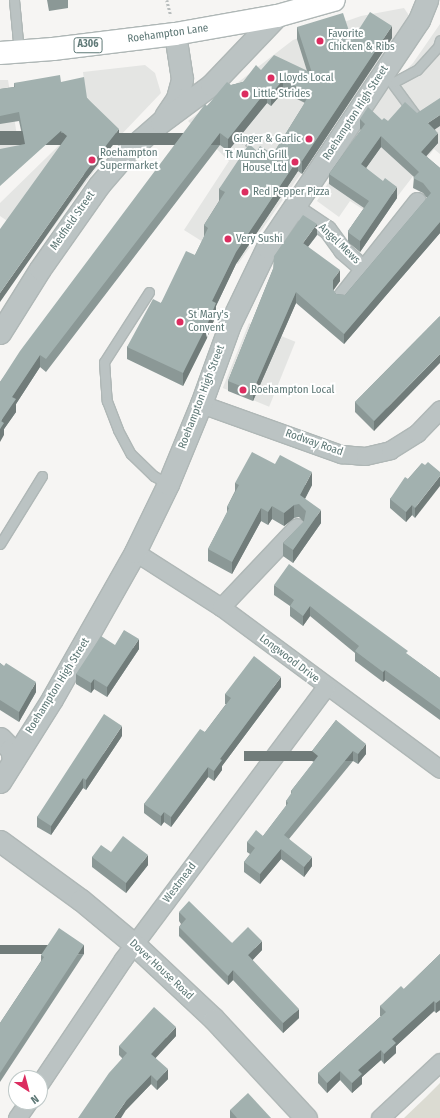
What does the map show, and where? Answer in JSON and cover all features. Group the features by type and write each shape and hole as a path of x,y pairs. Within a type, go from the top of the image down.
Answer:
{"highway":[{"name":"Roehampton Lane","path":"10,52 175,34 277,16 303,4 334,0"}],"street":[{"name":"Roehampton High Street","path":"0,782 52,699 135,552 168,484 201,404 230,324 254,272 294,207 388,78 419,20 427,0"},
{"name":"Medfield Street","path":"0,333 40,269 99,185 130,150 161,122 211,86 277,16"},
{"name":"Medfield Street","path":"161,122 177,98 182,79 175,34"},
{"name":"Angel Mews","path":"342,296 417,201"},
{"name":"Angel Mews","path":"294,207 327,229 342,250 364,268"},
{"name":"Rodway Road","path":"201,404 341,454 365,456 390,450 417,432 440,409"},
{"path":"220,607 297,526"},
{"name":"Longwood Drive","path":"135,552 220,607 326,687 440,769"},
{"name":"Westmead","path":"48,1071 135,945 326,687"},
{"path":"0,738 11,749 13,759"},
{"name":"Dover House Road","path":"0,841 81,900 135,945 214,1019 306,1118"},
{"path":"380,1118 440,1062"}],"lane":[{"path":"10,52 14,0"},
{"path":"417,117 388,78 417,70 438,47 440,40"},
{"path":"149,292 104,362 107,400 118,430 131,454 154,476 168,484"},
{"path":"1,538 42,476"}],"path":[{"path":"232,134 257,151"}],"shaded area":[{"path":"404,8 410,17 238,264 184,230 229,161 188,121 293,40 361,16"},
{"path":"440,24 440,154 434,149 397,197 385,189 364,210 350,201 339,217 317,201 383,94 413,63"},
{"path":"145,65 155,73 161,93 119,137 41,244 0,216 0,203 93,112 87,106 83,72"},
{"path":"0,80 8,80 19,148 0,151"},
{"path":"249,323 295,342 269,407 223,388"},
{"path":"440,1083 440,1118 404,1118 425,1098"}],"building":[{"path":"370,12 392,26 302,161 298,159 236,252 212,301 216,303 207,325 183,373 127,347 153,299 161,303 186,251 195,255 208,228 204,225 225,192 219,189 249,144 257,151 260,146 273,154 301,109 310,93 283,80 271,94 267,90 228,139 220,133 46,359 40,355 12,397 16,399 1,421 4,423 0,429 0,382 20,351 205,104 207,106 227,82 231,85 243,82 256,65 261,70 274,55 312,73 297,27 343,13 352,40"},
{"path":"60,75 61,82 84,77 87,98 119,129 87,170 0,293 0,229 67,136 61,131 0,186 0,149 25,144 19,112 0,116 0,89 15,87 14,83"},
{"path":"440,98 440,115 428,123 438,133 421,152 440,168 440,222 344,334 296,292 253,391 228,381 273,269 274,256 303,215 317,224 303,243 340,270 333,280 333,289 336,294 345,295 431,193 423,183 413,178 419,172 381,136 361,164 383,181 385,178 397,187 360,241 349,233 348,231 369,201 329,174 365,124 360,119 368,107 382,120 384,118 388,121 405,102 417,113"},
{"path":"440,316 440,354 374,421 355,402"},
{"path":"252,452 275,464 280,455 312,472 300,495 321,510 293,550 283,543 304,521 306,511 299,504 294,505 284,513 272,506 268,512 261,508 232,562 208,549 229,508 227,507 239,485 235,483"},
{"path":"428,462 440,472 440,476 415,508 412,505 406,512 390,499 405,477 408,479 422,463 425,465"},
{"path":"289,564 408,651 406,653 440,678 440,710 385,670 383,672 355,651 359,646 310,606 303,616 290,606 294,600 274,585"},
{"path":"124,630 139,639 107,687 94,679 91,683 76,674 101,636 115,645"},
{"path":"254,656 281,677 220,759 222,760 214,771 208,767 171,817 164,812 161,816 144,804 200,729 205,732 231,698 225,694"},
{"path":"0,663 4,666 6,663 36,682 19,712 0,700"},
{"path":"104,714 122,726 86,780 83,778 51,826 37,817"},
{"path":"336,720 366,744 358,754 353,751 284,835 312,857 304,867 281,849 260,874 244,862 255,848 247,842 256,830 263,836 288,803 286,801 292,792 291,791 318,756 312,751"},
{"path":"123,836 148,855 126,883 92,857 101,845 111,852"},
{"path":"189,901 232,943 248,927 262,941 248,955 299,1009 283,1023 233,970 228,976 179,927 186,919 179,912"},
{"path":"59,928 84,945 0,1073 0,1023 44,957 41,955"},
{"path":"440,954 440,1000 436,1003 434,1001 392,1039 396,1043 384,1054 381,1050 358,1070 362,1074 352,1083 340,1071 327,1083 318,1073 386,1012 380,1006 401,986 404,989"},
{"path":"154,1007 176,1027 151,1054 168,1069 157,1081 151,1075 126,1101 114,1118 78,1118 109,1073 127,1053 119,1046"},
{"path":"248,1093 271,1118 237,1118 230,1110"}],"place":[{"name":"Favorite Chicken & Ribs","path":"320,41"},
{"name":"Lloyds Local","path":"271,78"},
{"name":"Little Strides","path":"245,94"},
{"name":"Ginger & Garlic","path":"309,139"},
{"name":"Roehampton Supermarket","path":"92,160"},
{"name":"Tt Munch Grill House Ltd","path":"295,162"},
{"name":"Red Pepper Pizza","path":"245,192"},
{"name":"Very Sushi","path":"228,239"},
{"name":"St Mary's Convent","path":"180,322"},
{"name":"Roehampton Local","path":"243,390"}]}
